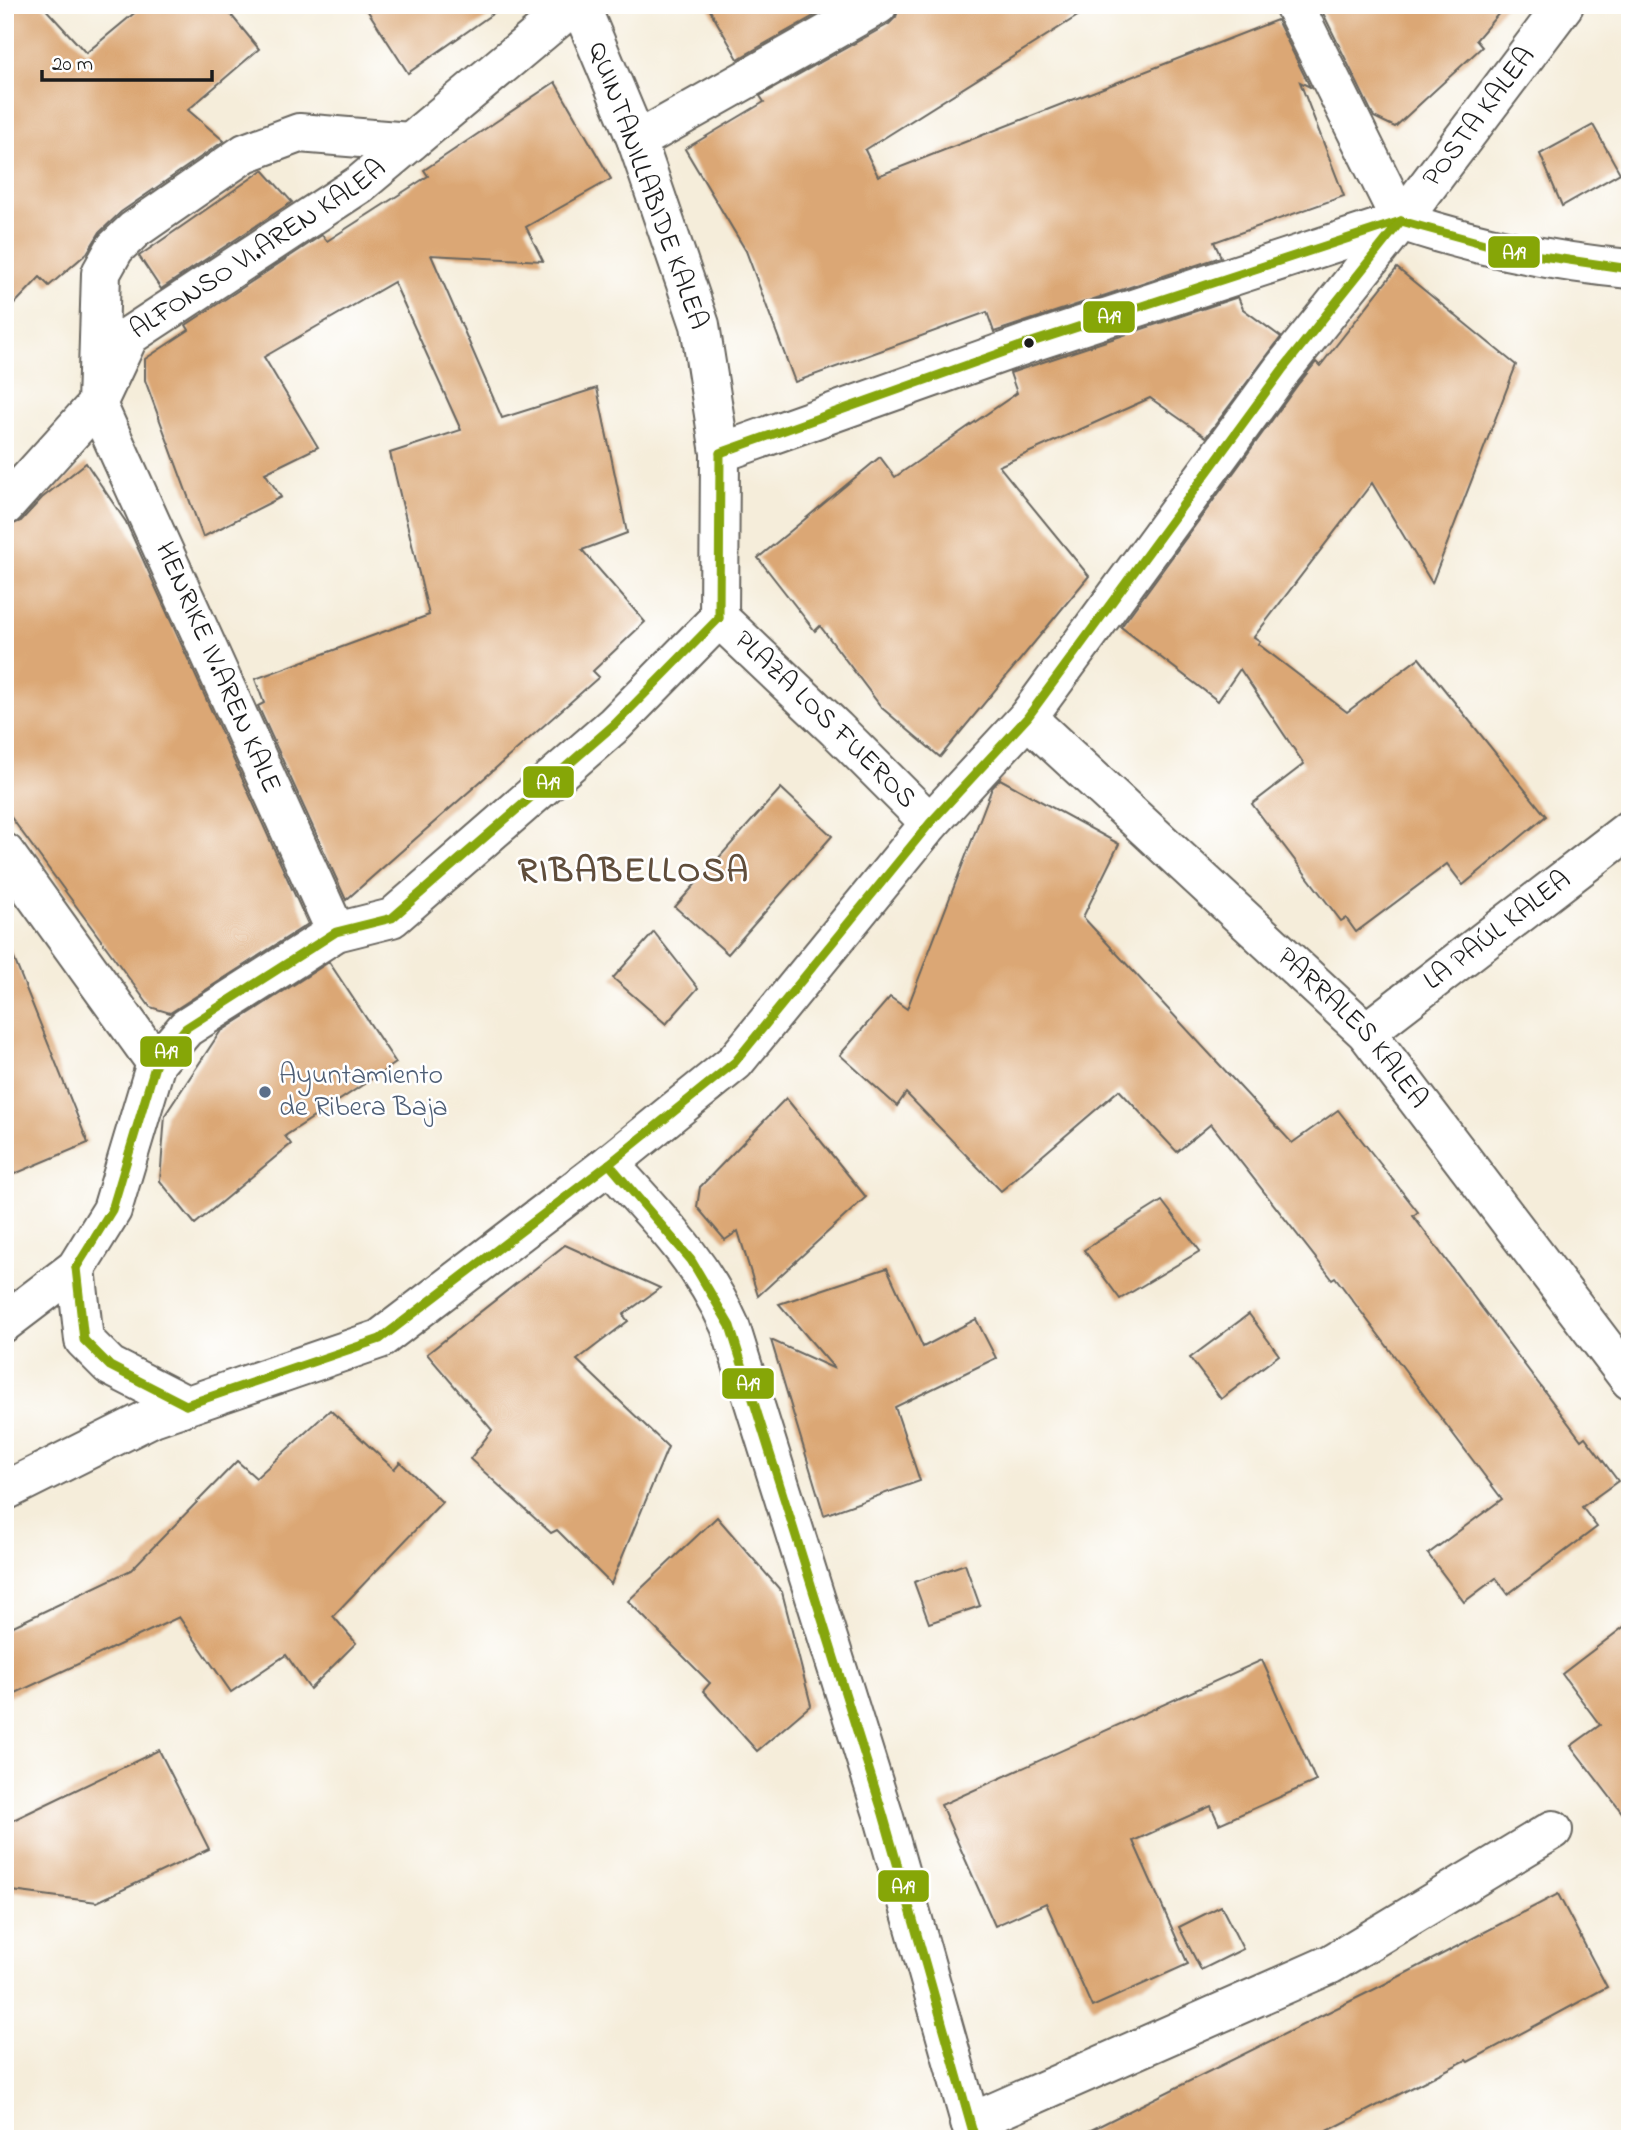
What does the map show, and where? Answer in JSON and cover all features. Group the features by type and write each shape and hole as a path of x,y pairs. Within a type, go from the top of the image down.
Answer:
{"street":[{"name":"ALFONSO VI.AREN KALEA","path":"5,506 97,404 129,336 359,184 573,5"},
{"name":"QUINTANILLABIDE KALEA","path":"580,5 637,141 700,325 720,453 719,618"},
{"path":"637,141 878,5"},
{"path":"1294,5 1401,221"},
{"name":"POSTA KALEA","path":"5,1491 153,1417 380,1339 609,1164 735,1062 930,823 1027,718 1282,370 1401,221 1564,5"},
{"name":"ALFONSO VI.AREN KALEA","path":"97,404 101,273 115,248 134,230 245,153 275,140 299,133 410,142"},
{"path":"720,453 1032,342 1401,221 1495,250 1561,262 1630,270"},
{"name":"HENRIKE IV.AREN KALE","path":"97,404 336,932"},
{"path":"5,1322 76,1268 112,1210 156,1063 186,1028 336,932 392,918 615,724 719,618"},
{"name":"PLAZA LOS FUEROS","path":"719,618 930,823"},
{"name":"PARRALES KALEA","path":"1027,718 1366,1032 1630,1380"},
{"name":"LA PAÚL KALEA","path":"1366,1032 1630,829"},
{"path":"5,853 156,1063"},
{"path":"609,1164 681,1243 713,1287 730,1326 883,1814 972,2131 1331,1964 1553,1830"},
{"path":"76,1268 84,1340 110,1366 186,1405"}],"building":[{"path":"5,5 42,5 86,53 144,5 223,5 259,49 188,110 224,141 121,212 100,232 87,253 49,286 40,277 5,314"},
{"path":"364,5 505,5 408,73"},
{"path":"707,5 833,5 738,59"},
{"path":"900,5 1095,5 865,150 878,176 1277,20 1310,87 1300,82 1344,196 1214,242 1221,257 994,332 987,312 795,382 746,251 685,149 764,102 760,96 889,24 896,17"},
{"path":"1319,5 1506,5 1476,40 1482,47 1395,127 1374,117"},
{"path":"555,82 611,179 526,227 543,261 431,255 502,418 597,388 627,533 582,550 645,622 593,671 599,677 346,900 258,706 264,703 255,679 429,615 390,453 461,430 394,282 264,357 318,447 265,473 281,497 203,537 145,380 145,359 189,330 186,325 322,235 327,241 428,176 424,170"},
{"path":"1593,125 1620,173 1562,206 1540,154"},
{"path":"263,170 292,202 161,289 139,256"},
{"path":"1397,268 1516,365 1432,583 1372,483 1254,637 1260,641 1258,644 1347,712 1419,658 1546,816 1463,885 1447,864 1356,932 1346,918 1341,921 1252,804 1304,764 1240,669 1218,701 1121,627 1299,383 1316,362 1320,366"},
{"path":"1238,297 1243,309 1281,337 1206,437 1150,398 999,466 1089,576 940,757 882,708 820,626 815,631 758,558 880,457 895,477 1017,393 1010,373"},
{"path":"86,463 126,522 308,924 170,1013 150,1007 5,809 5,527 21,521 42,498"},
{"path":"1000,779 1119,844 1083,917 1292,1143 1338,1110 1418,1212 1413,1216 1581,1440 1585,1437 1618,1481 1582,1507 1597,1527 1508,1594 1496,1578 1464,1602 1428,1554 1502,1499 1335,1277 1332,1279 1211,1124 1177,1152 1119,1090 1001,1191 906,1093 897,1106 840,1055 890,997 907,1009 992,788"},
{"path":"781,788 832,836 728,954 675,907"},
{"path":"654,932 698,988 666,1024 613,978"},
{"path":"7,941 88,1143 5,1178 5,942"},
{"name":"Ayuntamiento de Ribera Baja","path":"329,962 396,1063 285,1136 291,1144 195,1224 160,1181 165,1115 220,1032"},
{"path":"786,1098 866,1197 758,1296 738,1231 725,1240 697,1207 700,1187"},
{"path":"1162,1201 1200,1251 1120,1299 1084,1250"},
{"path":"565,1245 660,1288 623,1315 628,1321 577,1360 668,1447 611,1584 557,1530 551,1533 470,1459 492,1430 427,1354"},
{"path":"887,1268 923,1347 976,1319 996,1358 895,1407 920,1481 824,1515 771,1340 835,1369 779,1304"},
{"path":"1249,1314 1279,1355 1221,1399 1190,1358"},
{"path":"330,1410 394,1469 400,1462 442,1502 333,1616 356,1643 310,1689 286,1655 231,1692 179,1617 5,1698 5,1630 131,1570 237,1461 256,1478"},
{"path":"717,1517 782,1592 811,1705 757,1751 703,1691 710,1683 628,1601"},
{"path":"965,1564 980,1606 929,1623 914,1582"},
{"path":"1630,1622 1630,1823 1571,1746 1600,1725 1562,1674"},
{"path":"1262,1660 1316,1781 1219,1824 1211,1806 1133,1841 1188,1964 1092,2007 1046,1903 995,1926 941,1805"},
{"path":"159,1750 209,1849 97,1902 5,1890 5,1824"},
{"path":"1558,1894 1607,1987 1468,2062 1466,2060 1312,2139 1073,2139 1383,1985"},
{"path":"1221,1906 1243,1949 1201,1970 1179,1927"}],"transit line":[{"name":"A19","path":"1401,221 1514,252 1630,269"},
{"name":"A19","path":"720,453 1032,342 1401,221"},
{"name":"A19","path":"186,1405 380,1339 609,1164 735,1062 930,823 1027,718 1282,370 1401,221"},
{"name":"A19","path":"719,618 720,453"},
{"name":"A19","path":"76,1268 112,1210 156,1063 186,1028 336,932 392,918 615,724 719,618"},
{"name":"A19","path":"609,1164 691,1260 730,1326 883,1814 975,2139"},
{"name":"A19","path":"76,1268 84,1340 110,1366 186,1405"}],"place":[{"name":"Ayuntamiento de Ribera Baja","path":"265,1092"}],"district":[{"name":"RIBABELLOSA","path":"634,872"}]}
